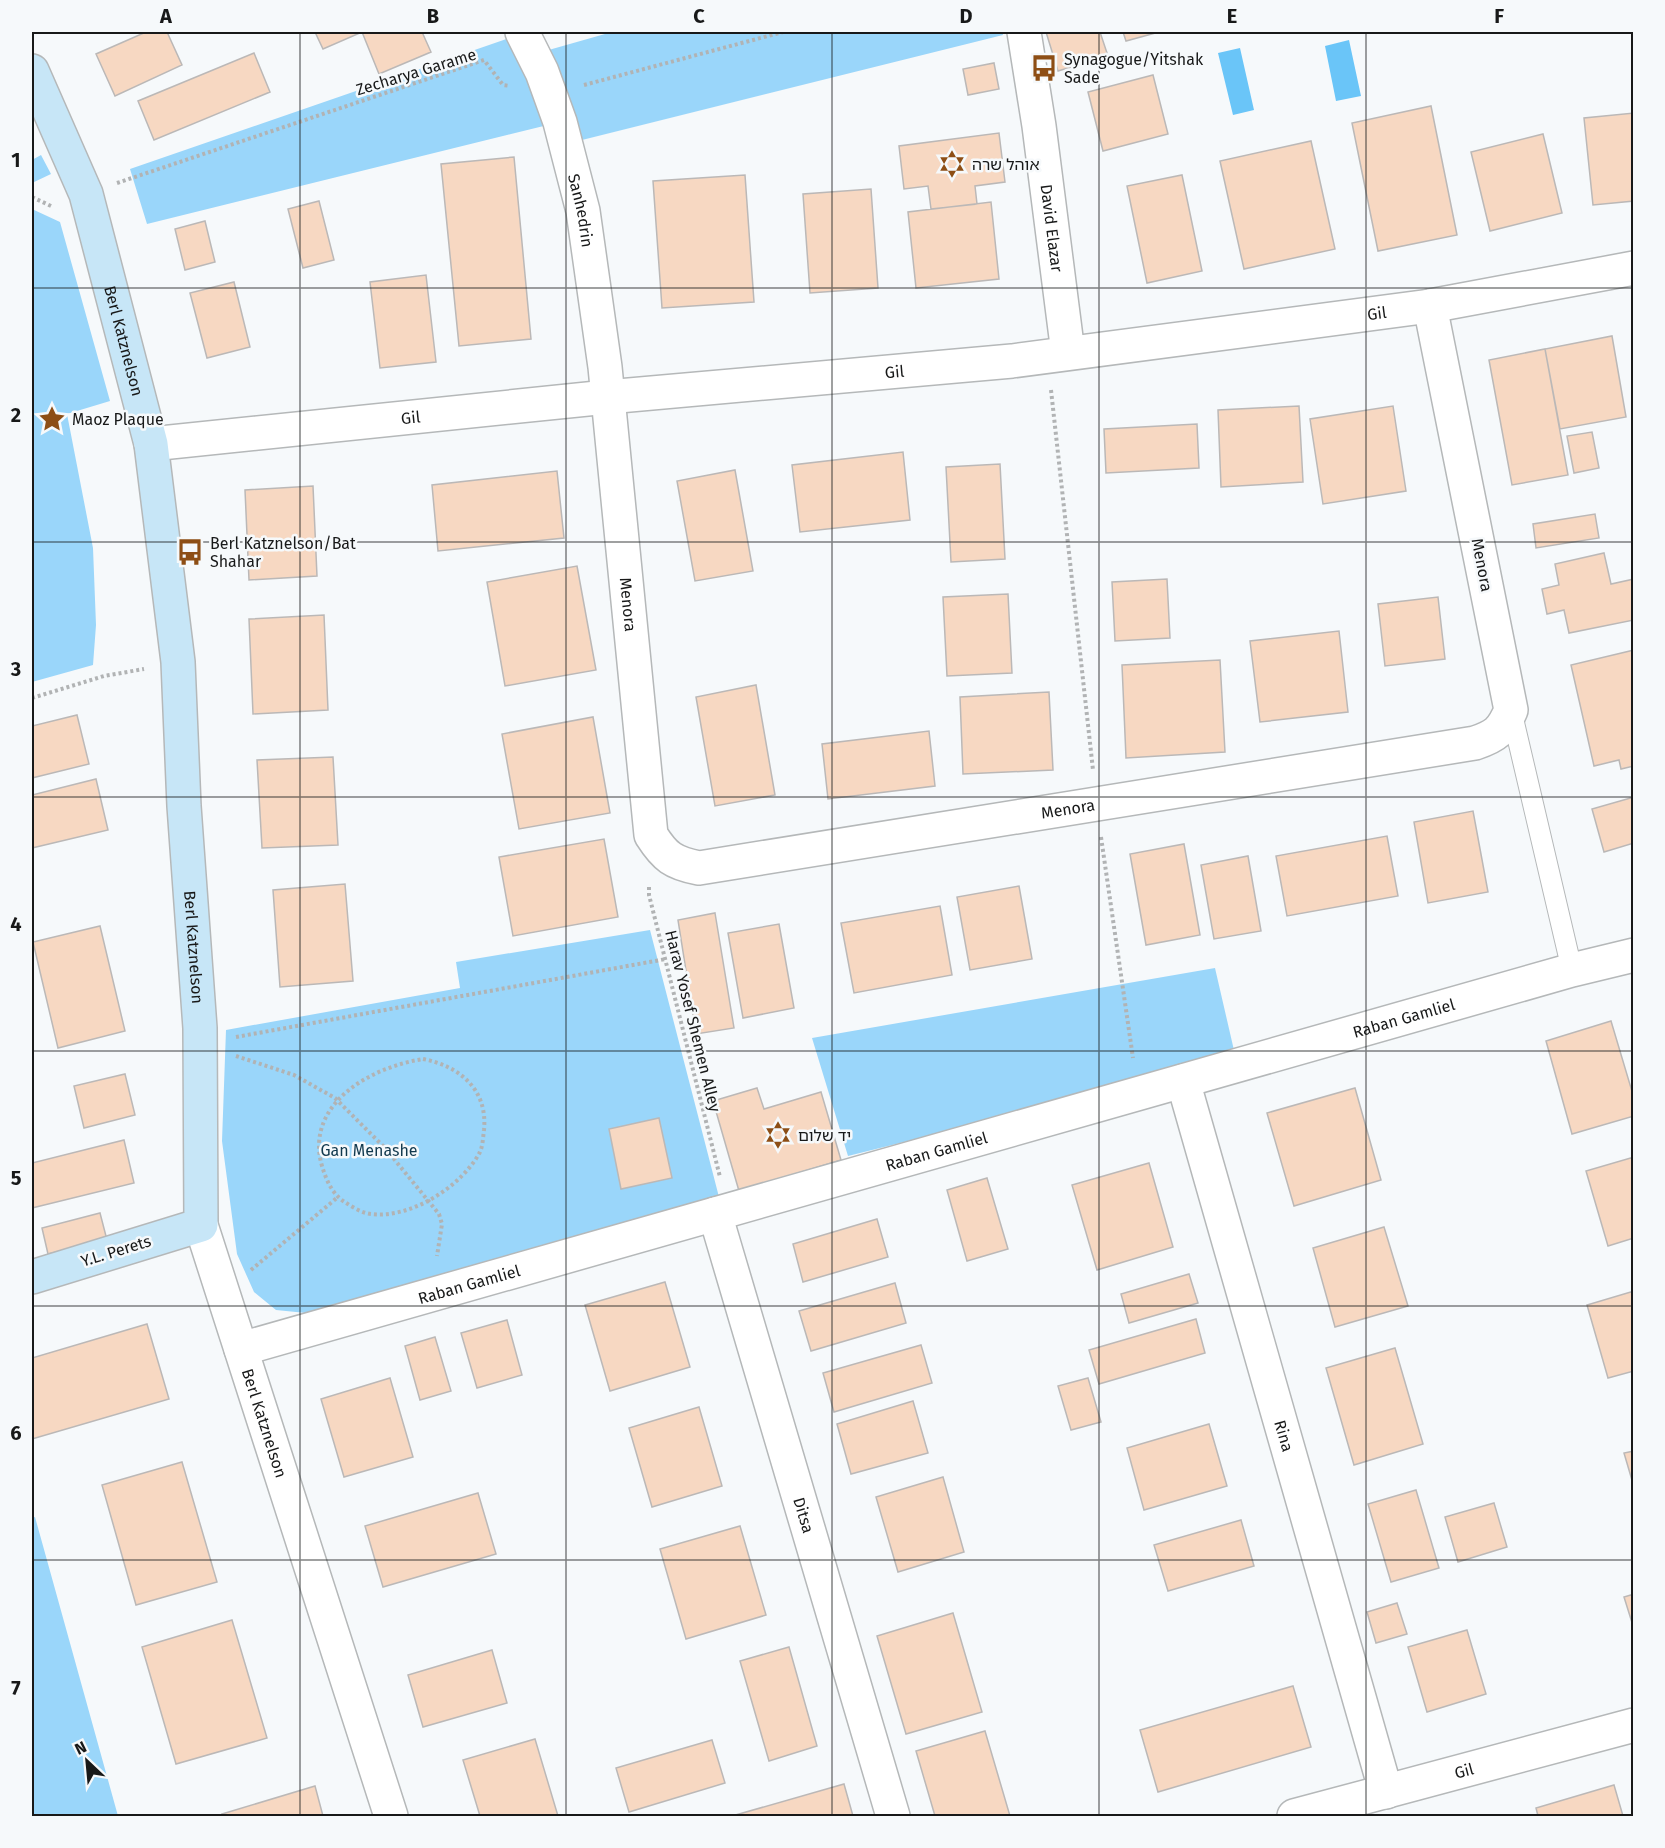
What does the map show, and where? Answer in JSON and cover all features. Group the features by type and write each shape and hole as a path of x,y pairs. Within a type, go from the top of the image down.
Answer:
{"street":[{"name":"Sanhedrin","path":"522,32 551,94 584,211 607,397"},
{"name":"David Elazar","path":"1024,32 1039,126 1058,355"},
{"name":"Berl Katznelson","path":"32,71 86,194 151,444 178,662 184,806 200,1048 201,1225 391,1816"},
{"name":"Gil","path":"151,444 607,397 1012,361 1430,306 1634,268"},
{"name":"Menora","path":"607,397 651,835 664,855 683,865 699,868 1475,743 1492,737 1504,726 1511,710 1430,306"},
{"name":"Raban Gamliel","path":"241,1349 1138,1092 1572,970 1634,955"},
{"name":"Rina","path":"1183,1081 1386,1792"},
{"name":"Ditsa","path":"721,1212 893,1816"},
{"name":"Y.L. Perets","path":"32,1277 201,1225"},
{"name":"Gil","path":"1294,1816 1634,1725"}],"lane":[{"path":"1511,710 1572,970"}],"path":[{"name":"Zecharya Garame","path":"86,194 484,60 503,85 551,94 783,32"},
{"path":"1058,355 1096,804 1138,1092"},
{"path":"32,698 104,676"},
{"name":"Harav Yosef Shemen Alley","path":"651,835 649,895 666,959 721,1212"},
{"path":"200,1048 666,959"},
{"path":"200,1048 246,1058 308,1083 339,1101 386,1148 439,1214 442,1224 430,1295"},
{"path":"423,1059 442,1063 455,1070 475,1088 485,1119 481,1149 462,1176 429,1201 406,1210 386,1214 369,1214 352,1207 338,1197 326,1181 320,1160 318,1140 322,1125 339,1101 344,1093 358,1083 390,1066 423,1059"},
{"path":"223,1293 338,1197"}],"green space":[{"path":"612,32 1002,32 1003,35 566,144 560,122 147,224 130,169 512,37 524,57"},
{"path":"41,155 51,174 32,183 32,160"},
{"path":"32,209 60,222 110,401 67,414 93,548 96,625 93,665 32,682"},
{"name":"Gan Menashe","path":"650,930 719,1197 339,1307 306,1313 276,1310 254,1292 237,1254 222,1141 226,1030 460,988 456,962"},
{"path":"1215,968 1236,1059 848,1156 812,1038"},
{"path":"35,1517 118,1816 32,1816 32,1518"}],"shaded area":[{"path":"1349,40 1361,96 1336,101 1325,46"},
{"path":"1240,48 1254,110 1233,115 1218,53"}],"building":[{"path":"146,32 167,32 182,65 115,96 96,54"},
{"path":"315,32 362,32 323,49"},
{"path":"362,32 422,32 431,52 379,74"},
{"path":"1046,32 1100,32 1108,56 1058,71"},
{"path":"1123,32 1159,32 1126,41"},
{"path":"254,53 270,92 154,140 138,101"},
{"path":"994,63 999,89 968,95 963,69"},
{"path":"1153,75 1168,134 1103,151 1088,92"},
{"path":"1431,106 1457,235 1378,251 1352,123"},
{"path":"1634,113 1634,201 1593,205 1584,118"},
{"name":"אוהל שרה","path":"999,133 1005,182 975,186 977,204 931,209 928,186 904,189 899,146"},
{"path":"1543,134 1562,213 1490,231 1471,152"},
{"path":"1311,141 1335,249 1244,269 1220,161"},
{"path":"514,157 531,339 459,346 441,164"},
{"path":"745,175 754,302 662,308 653,181"},
{"path":"1182,175 1202,271 1147,283 1127,186"},
{"path":"871,189 878,288 810,293 803,194"},
{"path":"319,201 334,260 303,268 288,209"},
{"path":"991,202 999,279 916,288 908,212"},
{"path":"205,221 215,262 185,270 175,229"},
{"path":"426,275 436,362 380,368 370,282"},
{"path":"234,282 250,347 207,358 190,293"},
{"path":"1612,336 1626,417 1560,429 1545,349"},
{"path":"1545,349 1568,475 1512,485 1489,360"},
{"path":"1299,406 1303,482 1221,487 1218,410"},
{"path":"1393,406 1406,491 1323,504 1310,419"},
{"path":"1197,424 1199,468 1106,473 1104,429"},
{"path":"1592,432 1599,468 1574,473 1567,436"},
{"path":"903,452 910,520 800,532 792,465"},
{"path":"1000,464 1005,559 951,562 946,467"},
{"path":"735,470 753,571 695,581 677,481"},
{"path":"557,471 564,538 438,551 432,485"},
{"path":"313,486 317,576 249,580 245,490"},
{"path":"1595,514 1599,538 1536,548 1533,524"},
{"path":"1604,553 1611,584 1634,579 1634,620 1569,633 1564,610 1547,614 1542,589 1559,585 1555,564"},
{"path":"577,566 596,670 505,686 487,582"},
{"path":"1167,579 1170,638 1115,641 1112,582"},
{"path":"1008,594 1012,673 947,676 943,597"},
{"path":"1438,597 1445,659 1385,666 1378,604"},
{"path":"324,615 328,710 253,714 249,619"},
{"path":"1339,631 1348,712 1260,722 1250,641"},
{"path":"1634,650 1634,766 1621,769 1619,760 1594,766 1571,665"},
{"path":"1220,660 1225,752 1126,758 1122,665"},
{"path":"756,685 775,795 715,806 696,697"},
{"path":"1049,692 1053,770 963,774 960,697"},
{"path":"77,715 89,764 32,778 32,726"},
{"path":"593,717 610,813 519,829 502,734"},
{"path":"929,731 935,786 828,799 822,744"},
{"path":"333,757 338,845 262,848 257,760"},
{"path":"96,779 108,830 32,848 32,795"},
{"path":"1634,797 1634,843 1604,852 1592,809"},
{"path":"1473,811 1488,892 1428,903 1414,822"},
{"path":"1387,836 1398,896 1287,916 1276,856"},
{"path":"604,839 618,917 513,936 499,857"},
{"path":"1184,844 1200,935 1146,945 1130,854"},
{"path":"1248,856 1261,931 1214,939 1201,865"},
{"path":"345,884 353,981 280,987 273,890"},
{"path":"1019,886 1032,959 970,970 957,897"},
{"path":"940,906 952,975 854,993 841,923"},
{"path":"715,913 734,1028 696,1034 678,920"},
{"path":"779,924 794,1008 743,1018 728,933"},
{"path":"100,926 125,1031 58,1048 33,942"},
{"path":"1611,1021 1634,1098 1634,1116 1572,1134 1546,1041"},
{"path":"125,1074 135,1115 84,1128 74,1086"},
{"name":"יד שלום","path":"757,1088 764,1109 821,1092 841,1160 739,1191 713,1101"},
{"path":"1355,1088 1381,1180 1294,1206 1267,1113"},
{"path":"659,1118 672,1178 621,1189 609,1129"},
{"path":"124,1140 134,1183 32,1208 32,1163"},
{"path":"1634,1157 1634,1238 1608,1246 1586,1171"},
{"path":"1149,1163 1173,1247 1097,1270 1072,1185"},
{"path":"987,1178 1008,1249 967,1261 947,1190"},
{"path":"100,1213 107,1240 48,1254 42,1228"},
{"path":"877,1219 888,1257 803,1282 793,1244"},
{"path":"1384,1227 1408,1306 1335,1327 1313,1248"},
{"path":"1189,1274 1198,1303 1129,1323 1121,1294"},
{"path":"665,1282 690,1367 610,1391 585,1305"},
{"path":"895,1283 906,1323 811,1351 799,1311"},
{"path":"1634,1291 1634,1371 1608,1378 1587,1305"},
{"path":"1196,1319 1205,1353 1099,1384 1089,1350"},
{"path":"507,1320 522,1375 477,1388 461,1333"},
{"path":"147,1324 169,1399 32,1439 32,1358"},
{"path":"435,1337 451,1391 420,1400 405,1346"},
{"path":"921,1345 932,1383 834,1412 823,1373"},
{"path":"1395,1348 1423,1444 1354,1465 1326,1368"},
{"path":"390,1378 413,1457 344,1477 321,1399"},
{"path":"1088,1378 1101,1422 1071,1430 1058,1386"},
{"path":"913,1401 928,1453 851,1474 837,1424"},
{"path":"699,1407 722,1486 652,1507 629,1428"},
{"path":"1209,1424 1227,1486 1144,1510 1127,1448"},
{"path":"1634,1451 1634,1487 1624,1453"},
{"path":"182,1462 217,1582 136,1605 102,1485"},
{"path":"943,1477 964,1552 898,1572 876,1497"},
{"path":"1416,1490 1439,1568 1391,1582 1368,1504"},
{"path":"478,1493 496,1554 383,1587 365,1526"},
{"path":"1494,1503 1507,1547 1458,1562 1445,1517"},
{"path":"1241,1520 1254,1566 1168,1591 1154,1545"},
{"path":"740,1526 766,1615 686,1639 660,1549"},
{"path":"1634,1594 1634,1629 1624,1597"},
{"path":"1397,1603 1407,1634 1376,1643 1367,1612"},
{"path":"953,1613 982,1712 906,1734 877,1636"},
{"path":"232,1620 267,1738 176,1764 142,1647"},
{"path":"1467,1630 1486,1694 1427,1712 1408,1647"},
{"path":"789,1647 817,1746 769,1761 740,1661"},
{"path":"492,1650 507,1703 423,1727 408,1675"},
{"path":"1293,1686 1311,1747 1158,1792 1140,1730"},
{"path":"985,1731 1010,1816 935,1816 916,1751"},
{"path":"535,1739 558,1816 480,1816 463,1760"},
{"path":"712,1740 725,1783 629,1812 616,1768"},
{"path":"844,1784 853,1816 732,1816"},
{"path":"1614,1785 1623,1816 1538,1816 1536,1808"},
{"path":"315,1786 323,1816 223,1816 222,1814"}],"place":[{"name":"Synagogue/Yitshak Sade","path":"1044,68"},
{"name":"אוהל שרה","path":"952,164"},
{"name":"Maoz Plaque","path":"52,419"},
{"name":"Berl Katznelson/Bat Shahar","path":"190,552"},
{"name":"יד שלום","path":"778,1135"}]}
